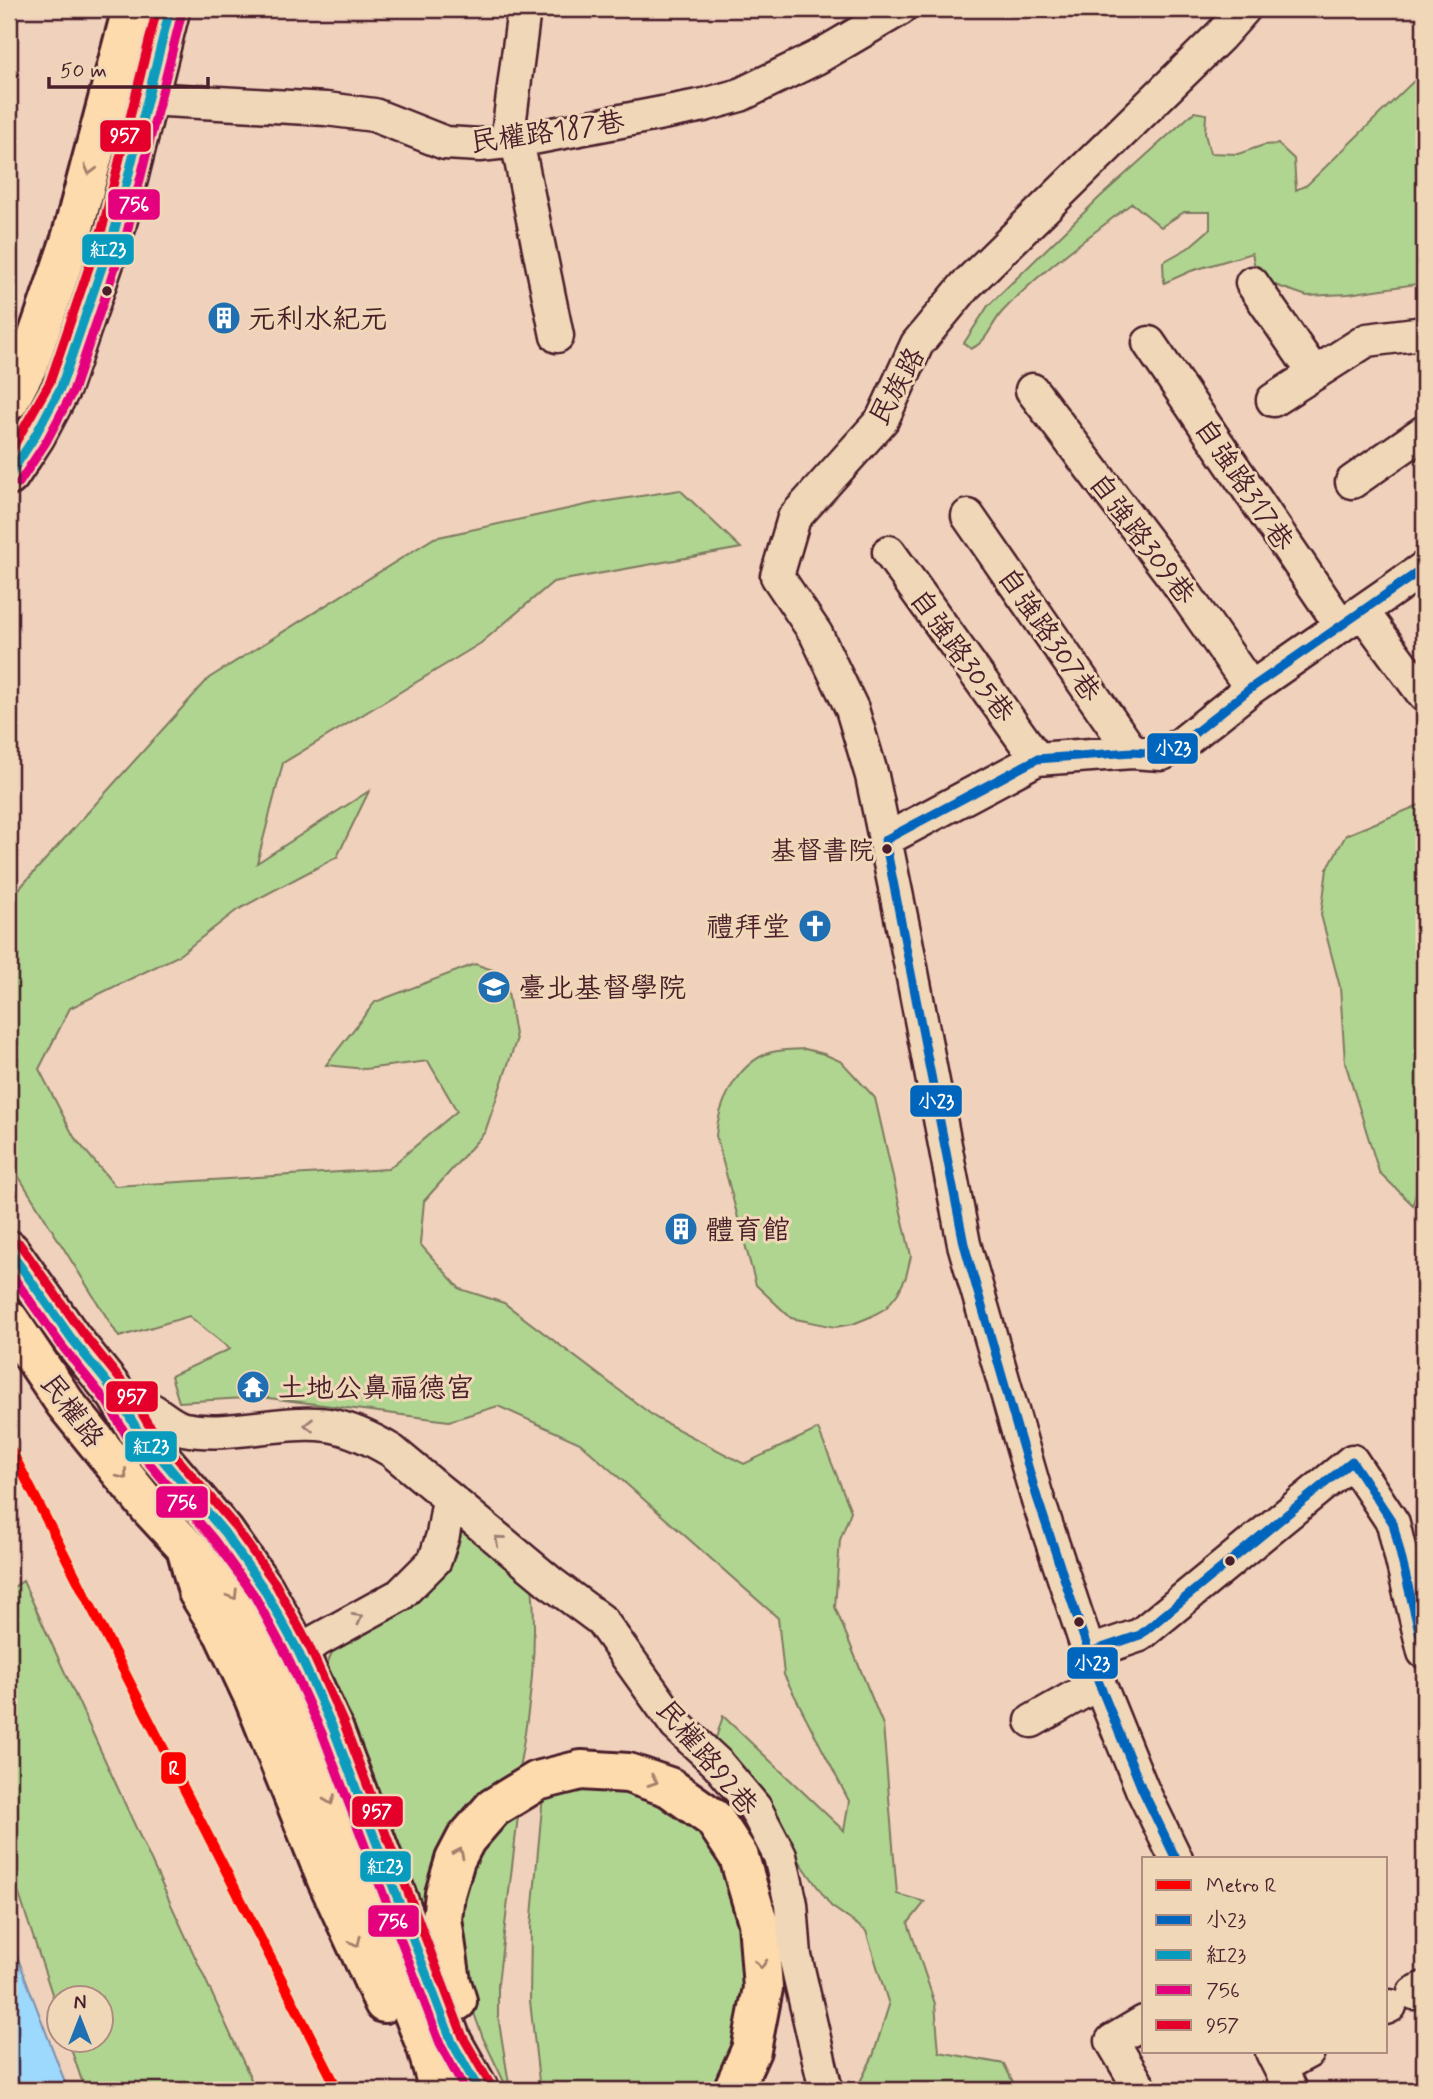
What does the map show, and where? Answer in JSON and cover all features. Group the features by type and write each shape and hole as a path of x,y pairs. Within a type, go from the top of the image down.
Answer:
{"main road":[{"path":"9,401 28,365 71,239 132,9"},
{"path":"9,476 35,436 61,387 115,229 170,9"},
{"name":"民權路","path":"9,1250 72,1339 117,1395 138,1430 224,1532 264,1589 298,1651 333,1728 452,2042 479,2090"},
{"name":"民權路","path":"9,1320 65,1403 149,1507 186,1547 224,1580 252,1624 301,1726 427,2048 439,2090"},
{"path":"186,1547 198,1592 224,1634 254,1698 327,1880 396,2028 419,2090"},
{"path":"484,2090 451,1982 442,1919 444,1894 454,1860 466,1839 493,1808 537,1781 581,1770 628,1773 669,1787 714,1819 738,1857 758,1922 763,1989 751,2050 733,2090"}],"street":[{"name":"民權路187巷","path":"107,108 146,99 326,109 374,115 445,143 480,145 512,142 704,105 740,94 818,57 900,9"},
{"name":"民族路","path":"885,840 872,776 852,709 816,634 777,576 794,519 882,420 917,344 965,286 1234,22 1244,9"},
{"path":"515,10 512,142 557,336"},
{"path":"1252,283 1314,373"},
{"path":"1273,400 1367,340 1424,333"},
{"name":"自強路317巷","path":"1149,343 1351,618 1424,695"},
{"name":"自強路309巷","path":"1032,390 1175,579 1251,688"},
{"path":"1352,482 1424,432"},
{"name":"自強路307巷","path":"968,516 1132,752"},
{"name":"自強路305巷","path":"889,552 1037,759"},
{"path":"1175,1857 1142,1788 1099,1683 1036,1494 964,1244 885,840 1037,759 1132,752 1161,754 1181,744 1251,688 1424,568"},
{"name":"民權路","path":"117,1395 180,1428 213,1433 304,1424 350,1430 392,1451 551,1583"},
{"path":"1090,1652 1140,1635 1352,1461 1393,1523 1424,1652"},
{"path":"298,1651 400,1595 435,1560 443,1535 449,1499"},
{"name":"民權路92巷","path":"551,1583 601,1620 676,1725 718,1764 755,1808 780,1856 791,1904 795,1956 826,2090"},
{"path":"1031,1721 1099,1683"},
{"path":"1141,2090 1112,2040 1142,2023"},
{"path":"1281,2070 1305,2054"}],"green space":[{"path":"1424,71 1424,283 1348,294 1307,296 1269,283 1256,272 1252,253 1191,271 1164,283 1163,262 1188,248 1210,229 1210,212 1184,212 1161,227 1132,203 1032,283 1002,312 977,346 971,349 964,343 988,306 1100,197 1194,112 1206,114 1205,134 1210,153 1238,154 1264,145 1278,144 1294,159 1296,190 1307,185"},
{"path":"680,490 741,548 553,582 481,643 283,763 257,863 369,791 337,857 237,910 178,956 70,1008 39,1069 74,1137 115,1186 388,1169 457,1111 428,1061 365,1069 326,1065 375,1002 475,964 505,974 516,1041 485,1132 424,1201 420,1244 460,1289 504,1303 656,1418 744,1464 818,1429 851,1511 840,1540 835,1607 883,1725 897,1894 925,1902 908,1923 935,2004 939,2052 1004,2064 1017,2090 861,2090 860,2082 873,2056 889,2005 866,1931 831,1906 715,1741 723,1716 844,1831 849,1801 784,1675 778,1618 580,1443 498,1406 449,1421 261,1397 179,1402 171,1376 230,1349 189,1316 119,1337 9,1161 9,900 209,678 434,538 595,503"},
{"path":"1424,803 1424,1162 1413,1205 1379,1172 1345,1062 1340,987 1321,915 1327,869 1346,835"},
{"path":"805,1049 842,1062 875,1098 911,1256 906,1277 886,1308 853,1324 835,1327 791,1318 756,1285 716,1136 725,1100 745,1068 771,1052"},
{"path":"461,1528 532,1584 532,1677 519,1769 490,1789 427,1947 325,1670 332,1652 452,1546"},
{"path":"23,1581 256,2090 85,2090 73,2054 116,2054 116,1983 48,1983 9,1864 9,1590"},
{"path":"595,1786 628,1791 665,1804 695,1823 735,1875 750,1995 723,2073 713,2090 540,2090 530,2001 531,1927 543,1796"},
{"path":"519,1808 498,1984 498,2016 508,2090 483,2038 470,2002 455,1926 473,1854"}],"water":[{"path":"9,1935 46,2032 46,2054 54,2054 68,2090 9,2090"}],"metro line":[{"name":"R","path":"9,1446 338,2090"}],"transit line":[{"name":"957","path":"9,454 50,382 103,226 157,9"},
{"name":"紅23","path":"9,476 35,436 61,387 115,229 170,9"},
{"name":"756","path":"19,483 46,442 73,391 127,232 182,12"},
{"name":"小23","path":"885,840 1037,759 1132,752 1162,754 1181,744 1251,688 1424,568"},
{"name":"小23","path":"885,840 964,1244 1036,1494 1099,1683 1142,1789 1175,1857"},
{"name":"957","path":"19,1243 82,1332 127,1388 148,1424 233,1524 275,1583 309,1646 344,1724 463,2037 490,2084"},
{"name":"紅23","path":"9,1250 72,1339 117,1395 138,1431 224,1532 264,1589 298,1651 333,1728 452,2042 479,2090"},
{"name":"756","path":"9,1271 62,1346 107,1402 128,1438 214,1540 254,1595 287,1656 322,1733 441,2046 465,2090"},
{"name":"小23","path":"1090,1652 1140,1635 1352,1461 1393,1523 1424,1652"}],"place":[{"name":"元利水紀元","path":"224,318"},
{"name":"基督書院","path":"887,849"},
{"name":"禮拜堂","path":"815,926"},
{"name":"臺北基督學院","path":"494,987"},
{"name":"體育館","path":"681,1229"},
{"name":"土地公鼻福德宮","path":"253,1387"}]}
